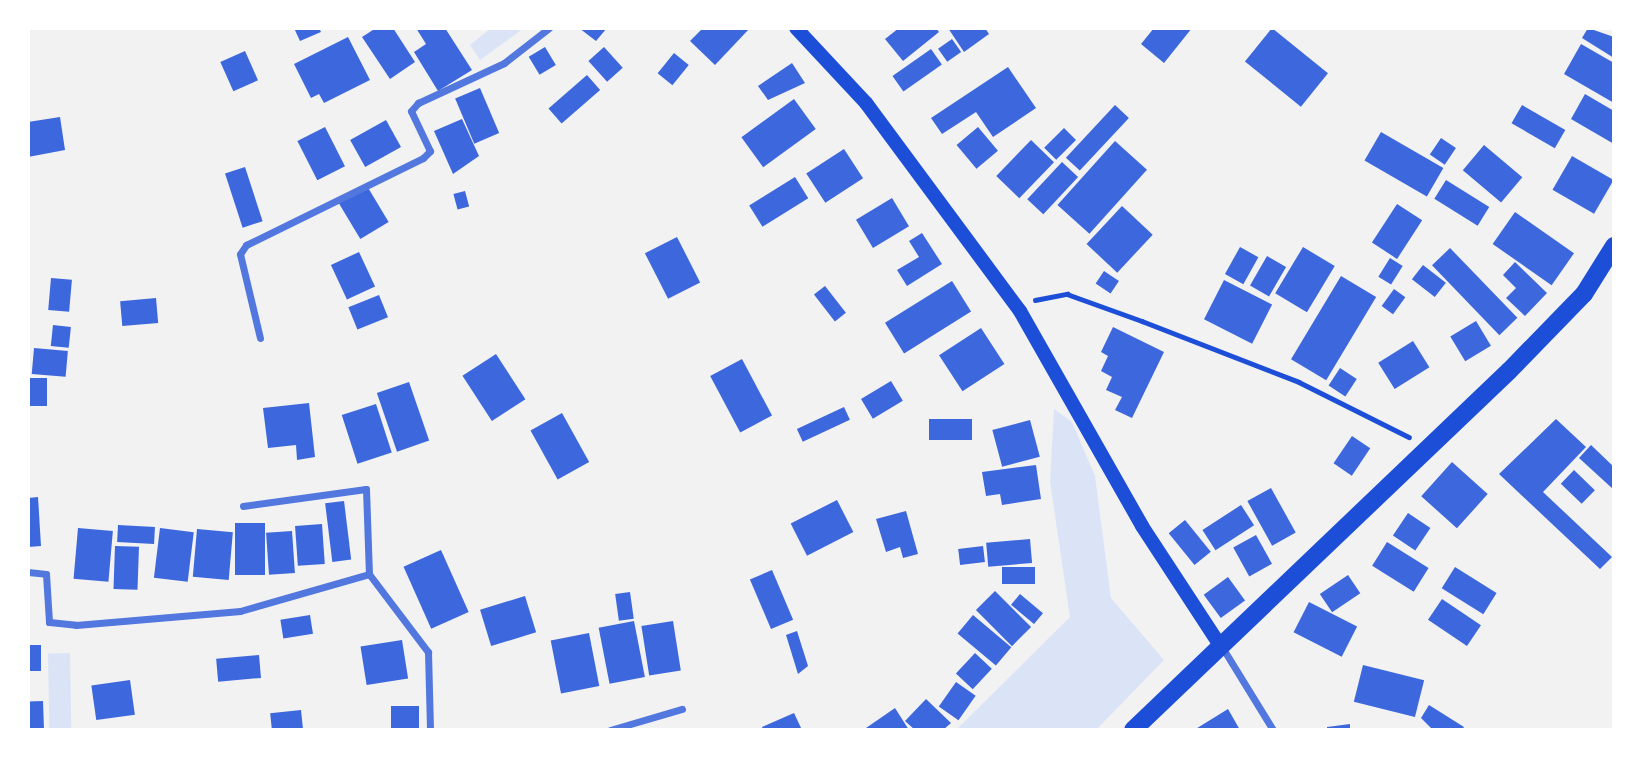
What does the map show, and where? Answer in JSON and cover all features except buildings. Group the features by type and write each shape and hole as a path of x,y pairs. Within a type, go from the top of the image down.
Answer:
{"main road":[{"path":"796,28 866,103 1020,311 1142,526 1220,645"},
{"path":"1133,730 1431,448 1584,294 1614,246"}],"street":[{"path":"260,338 240,254 246,245 423,158 430,151 411,111 418,103 504,63 549,28"},
{"path":"243,506 366,489 369,574 428,652 430,730"},
{"path":"28,572 46,574 49,622 76,625 240,611 369,574"},
{"path":"1220,645 1273,730"},
{"path":"610,730 682,709"}],"path":[{"path":"1020,311 1039,297 1067,294 1299,382 1431,448"}],"shaded area":[{"path":"491,28 524,28 480,60 470,45"},
{"path":"1054,409 1072,422 1095,476 1111,598 1164,660 1096,730 956,730 1070,617 1050,482"},
{"path":"48,653 70,653 71,730 49,730"}]}
